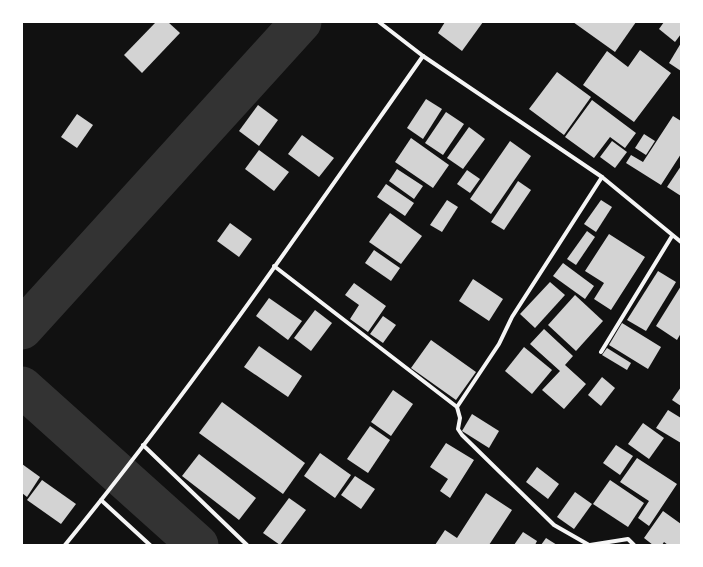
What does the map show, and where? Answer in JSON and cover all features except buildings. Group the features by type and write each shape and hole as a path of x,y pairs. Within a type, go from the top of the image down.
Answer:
{"street":[{"path":"379,22 424,56 602,177 681,242"},
{"path":"65,545 143,445 274,266 424,56"},
{"path":"456,407 499,344 512,317 602,177"},
{"path":"601,352 672,236"},
{"path":"274,266 456,407 460,418 458,429 462,435 554,525 590,545 628,538 634,545"},
{"path":"143,445 247,545"},
{"path":"101,500 150,545"}],"waterway":[{"path":"22,329 301,22"},
{"path":"22,387 198,545"}]}
